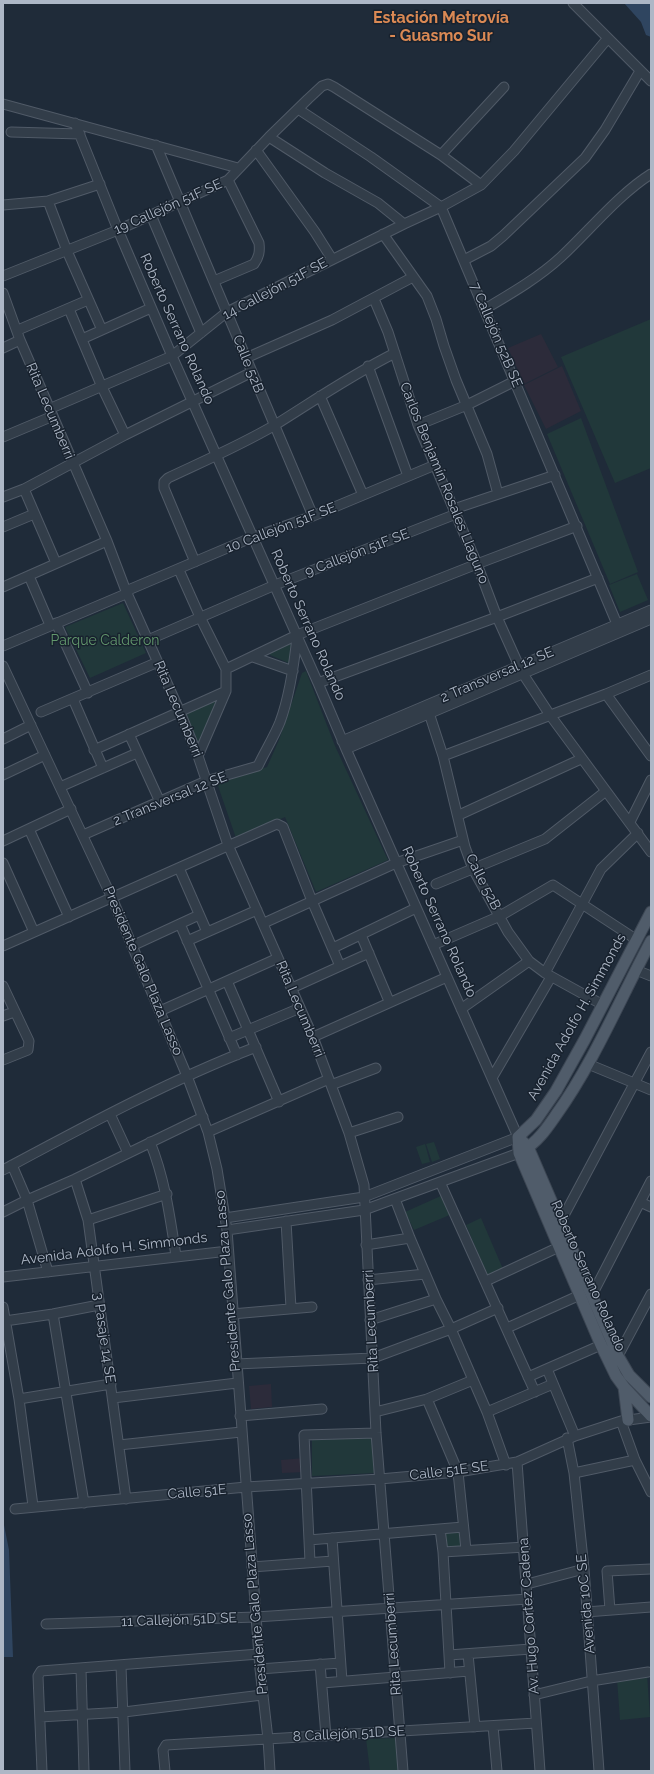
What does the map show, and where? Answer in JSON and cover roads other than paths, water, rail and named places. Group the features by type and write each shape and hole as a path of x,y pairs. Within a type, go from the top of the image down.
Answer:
{"main road":[{"name":"Avenida Adolfo H. Simmonds","path":"518,1137 536,1120 556,1090 603,1005 651,912"},
{"name":"Avenida Adolfo H. Simmonds","path":"524,1150 554,1117 588,1064 651,941"},
{"name":"Roberto Serrano Rolando","path":"518,1137 560,1223 602,1345 616,1376 624,1387 651,1416"},
{"name":"Roberto Serrano Rolando","path":"524,1150 559,1247 629,1375 651,1397"},
{"path":"624,1387 624,1420"}],"street":[{"path":"573,3 651,81"},
{"name":"14 Callejón 51F SE","path":"3,437 102,387 172,356 227,312 383,234 441,208 481,185 514,151 608,38"},
{"path":"464,260 491,246 503,236 585,158 606,130 640,70"},
{"name":"19 Callejón 51F SE","path":"3,276 118,230 228,180 269,136 322,86 328,84 440,155"},
{"path":"481,185 440,155 504,87"},
{"path":"3,104 238,168"},
{"path":"298,109 371,157 441,208"},
{"name":"Roberto Serrano Rolando","path":"75,123 118,230 172,356 275,585 432,945 518,1137"},
{"path":"11,132 80,134"},
{"path":"269,136 325,173 378,202 404,224"},
{"name":"Calle 52B","path":"156,145 313,516"},
{"path":"256,150 315,232 332,259"},
{"path":"485,309 536,277 560,258 634,186 651,174"},
{"path":"214,281 254,264 258,258 260,250 259,243 228,180"},
{"path":"3,205 48,201 100,184"},
{"path":"48,201 67,251 102,330"},
{"name":"7 Callejón 52B SE","path":"441,208 577,526 617,624"},
{"path":"151,215 201,332"},
{"path":"383,234 429,302 436,319 446,353 487,454 498,494"},
{"path":"246,358 332,320 413,277"},
{"name":"Rita Lecumberri","path":"3,293 18,330 20,340 198,756 228,845 264,923 313,1037 348,1133 364,1185 364,1210 373,1358 374,1412 403,1771"},
{"name":"Carlos Benjamín Rosales Llaguno","path":"374,299 395,353 418,425 477,564 497,617 521,670 550,715 651,852"},
{"path":"18,330 88,300"},
{"path":"82,339 152,308"},
{"path":"69,309 102,387 125,434"},
{"path":"3,348 20,340"},
{"path":"196,562 164,488 164,482 168,478 217,456 274,425 368,366 395,353"},
{"path":"368,366 408,476"},
{"path":"3,497 24,489 125,434 252,372"},
{"path":"418,425 467,405 515,382"},
{"path":"320,396 363,495"},
{"name":"10 Callejón 51F SE","path":"3,646 196,562 313,516 435,465"},
{"name":"9 Callejón 51F SE","path":"148,640 275,585 455,511 498,494 555,475"},
{"path":"24,489 56,563"},
{"path":"3,528 34,514"},
{"path":"226,669 297,635 577,526"},
{"path":"3,587 107,541"},
{"path":"179,570 226,669 226,691 198,756"},
{"path":"29,576 88,693"},
{"path":"318,683 598,578"},
{"name":"2 Transversal 12 SE","path":"344,745 429,714 617,624 651,610"},
{"name":"2 Transversal 12 SE","path":"344,745 521,670 651,619"},
{"path":"253,657 293,671 297,635"},
{"path":"41,712 158,662"},
{"name":"Presidente Galo Plaza Lasso","path":"3,666 112,898 187,1076 203,1117 218,1169 228,1251 262,1695 268,1739 270,1771"},
{"name":"2 Transversal 12 SE","path":"83,835 206,782 258,766 280,721 293,671"},
{"path":"443,756 606,694 651,675"},
{"path":"94,750 226,691"},
{"path":"606,694 651,756"},
{"path":"73,699 103,768"},
{"name":"Calle 52B","path":"429,714 443,756 459,815 463,840 473,869 508,932 529,961 548,975 603,1005"},
{"path":"3,739 31,725"},
{"path":"129,734 160,802"},
{"path":"60,787 137,753"},
{"path":"3,776 45,755"},
{"path":"459,815 581,758"},
{"path":"630,822 651,780"},
{"path":"436,884 546,839 606,791"},
{"path":"3,841 71,809"},
{"path":"3,946 277,824 283,827 312,901 340,966"},
{"path":"29,829 69,917"},
{"path":"492,1078 548,975 582,904 601,869 638,833"},
{"path":"264,923 396,863 463,840"},
{"path":"3,863 34,932"},
{"path":"179,868 206,932"},
{"path":"432,945 500,916 553,885 637,940"},
{"path":"333,948 416,908"},
{"path":"187,940 257,910"},
{"path":"132,946 199,915"},
{"path":"180,924 237,1055"},
{"path":"361,935 389,1001"},
{"path":"292,988 369,952"},
{"path":"160,1012 278,958"},
{"path":"461,1009 529,961"},
{"path":"636,970 651,976"},
{"path":"313,1037 389,1001 447,976"},
{"path":"227,981 279,1102"},
{"path":"3,986 28,1041 28,1050 3,1060"},
{"path":"229,1038 300,1008"},
{"path":"3,1016 14,1012"},
{"path":"3,1170 187,1076 256,1047"},
{"path":"560,1223 651,1052"},
{"path":"588,1064 651,1090"},
{"path":"208,1132 330,1082 376,1068"},
{"path":"110,1114 128,1153"},
{"path":"3,1212 76,1179 203,1117"},
{"path":"348,1133 398,1117"},
{"name":"Avenida Adolfo H. Simmonds","path":"225,1218 364,1197 518,1137"},
{"path":"150,1142 159,1165 167,1194 176,1256"},
{"name":"Avenida Adolfo H. Simmonds","path":"226,1230 364,1210 524,1150"},
{"path":"12,1165 27,1200 48,1272"},
{"name":"3 Pasaje 14 SE","path":"76,1179 88,1220 126,1499"},
{"path":"507,1328 586,1295 651,1181"},
{"path":"440,1182 535,1392"},
{"path":"88,1220 167,1194"},
{"path":"395,1199 425,1274 487,1412 506,1465"},
{"path":"640,1202 651,1207"},
{"path":"286,1221 291,1308"},
{"path":"366,1245 410,1238"},
{"path":"486,1281 559,1247"},
{"name":"Avenida Adolfo H. Simmonds","path":"3,1277 228,1251"},
{"path":"368,1280 425,1274"},
{"path":"618,1356 651,1294"},
{"path":"370,1320 436,1299"},
{"path":"5,1321 53,1314 99,1304"},
{"path":"3,1307 19,1399 33,1506"},
{"path":"232,1314 312,1307"},
{"path":"236,1364 373,1358 451,1329 498,1308"},
{"path":"53,1314 67,1390 84,1502"},
{"path":"528,1377 602,1345"},
{"name":"Avenida 10C SE","path":"547,1369 571,1437 584,1569 599,1771"},
{"path":"374,1412 427,1399 473,1380"},
{"path":"113,1398 237,1383"},
{"path":"19,1399 111,1384"},
{"path":"487,1412 553,1384"},
{"path":"427,1399 458,1472 466,1550"},
{"path":"240,1416 322,1409"},
{"name":"Calle 51E SE","path":"380,1479 458,1472 506,1465 517,1462 571,1437 624,1420 651,1416"},
{"path":"624,1420 635,1460 651,1492"},
{"path":"119,1445 241,1432"},
{"path":"310,1562 304,1435 376,1433"},
{"path":"574,1473 635,1460"},
{"name":"Av. Hugo Cortez Cadena","path":"517,1462 540,1771"},
{"name":"Calle 51E","path":"15,1509 33,1506 126,1499 246,1487 380,1479"},
{"path":"309,1540 464,1527"},
{"path":"440,1529 443,1552 450,1673"},
{"path":"332,1538 342,1681"},
{"path":"443,1552 524,1547"},
{"path":"252,1567 333,1561"},
{"path":"527,1584 584,1569"},
{"path":"610,1610 607,1571 651,1569"},
{"name":"11 Callejón 51D SE","path":"46,1624 256,1617 528,1599"},
{"path":"586,1612 651,1607"},
{"path":"449,1655 531,1649"},
{"path":"42,1771 38,1676 41,1671 121,1666 259,1654"},
{"path":"468,1654 474,1727"},
{"path":"260,1669 340,1662"},
{"path":"320,1664 326,1736"},
{"path":"121,1666 124,1712 125,1771"},
{"path":"81,1669 84,1771"},
{"path":"322,1683 470,1671"},
{"path":"534,1695 593,1681 648,1672"},
{"path":"40,1718 124,1712 262,1695"},
{"name":"8 Callejón 51D SE","path":"165,1771 164,1748 166,1745 536,1723"},
{"path":"493,1726 497,1771"}],"water":[{"path":"624,3 651,3 651,37 646,35 641,22"},
{"path":"3,1520 9,1550 13,1657 3,1657"}],"district":[{"name":"Estación Metrovía - Guasmo Sur","path":"441,27"}],"park label":[{"name":"Parque Calderon","path":"105,641"}]}
